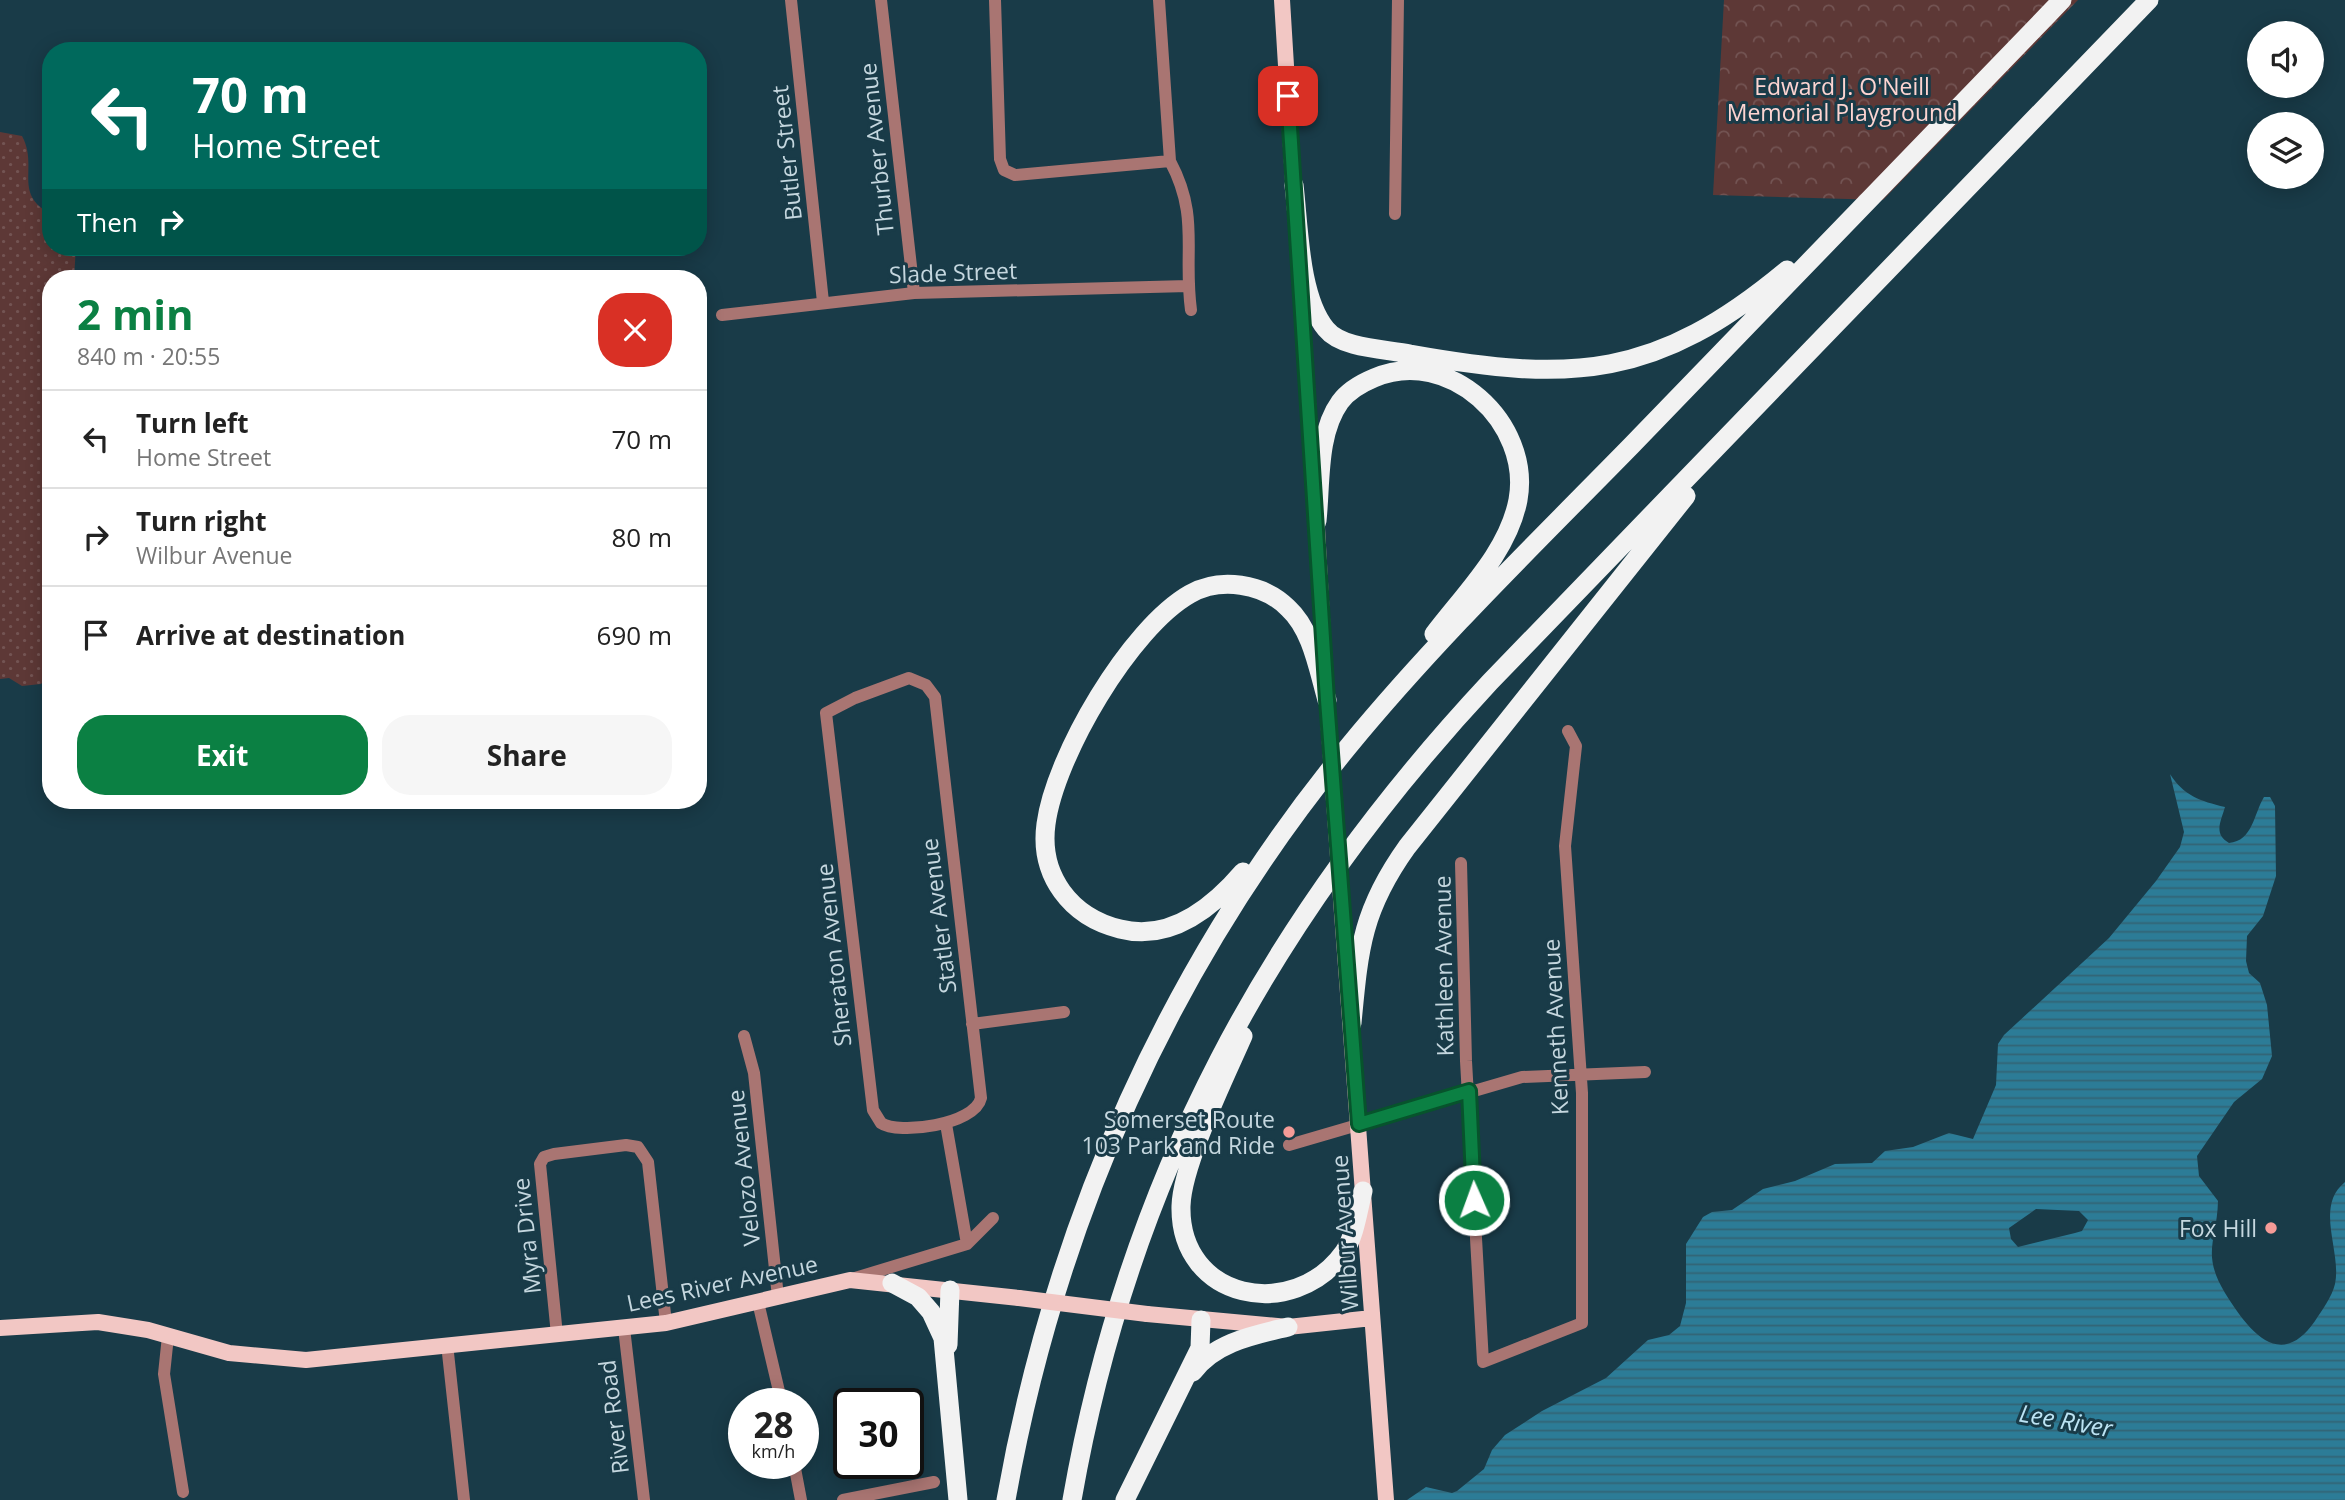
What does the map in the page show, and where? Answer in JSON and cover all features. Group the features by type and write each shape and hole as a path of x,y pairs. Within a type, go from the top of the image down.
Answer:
{"highway":[{"path":"1373,718 1471,611 2062,0"},
{"path":"1072,1500 1100,1366 1148,1217 1200,1095 1239,1019 1288,936 1371,818 1441,735 2149,0"},
{"path":"1293,185 1307,287 1327,331 1341,341 1412,354 1493,368 1551,371 1600,367 1643,357 1697,333 1756,294 1863,206"},
{"path":"1317,521 1325,437 1331,420 1340,402 1353,390 1384,374 1415,369 1433,372 1462,384 1488,407 1509,436 1516,454 1520,485 1507,536 1373,718 1304,803 1220,897 1185,921 1158,930 1129,931 1087,918 1062,892 1047,859 1046,823 1065,761 1116,669 1158,619 1190,594 1209,586 1238,585 1253,587 1280,600 1290,609 1309,640 1328,708"},
{"path":"1352,1023 1358,958 1368,918 1373,900 1394,865 1768,395"},
{"path":"1006,1500 1022,1416 1046,1322 1079,1217 1120,1116 1151,1049 1203,954 1261,862 1304,803"},
{"path":"1288,936 1222,1083 1186,1180 1181,1205 1186,1239 1214,1279 1229,1287 1265,1295 1299,1288 1324,1274 1346,1250 1363,1191"},
{"path":"892,1283 918,1297 931,1312 943,1338 958,1500"},
{"path":"947,1388 950,1290"},
{"path":"1125,1500 1200,1348 1201,1320"},
{"path":"1181,1390 1196,1368 1225,1346 1288,1327"}],"main road":[{"name":"Wilbur Avenue","path":"1282,0 1342,913 1386,1500"},
{"name":"Lees River Avenue","path":"0,1328 98,1322 168,1336 229,1353 306,1360 666,1323 850,1280 1201,1320 1288,1327 1372,1318"}],"street":[{"name":"Butler Street","path":"791,0 823,302"},
{"name":"Thurber Avenue","path":"881,0 914,293"},
{"path":"995,0 1000,159 1004,170 1016,175 1170,161"},
{"path":"1159,0 1170,161 1180,180 1190,213 1188,286 1191,310"},
{"path":"1395,214 1398,0"},
{"name":"Slade Street","path":"722,315 914,293 1188,286"},
{"name":"Statler Avenue","path":"827,713 855,698 909,678 926,685 935,697 979,1104 966,1117 946,1124"},
{"name":"Sheraton Avenue","path":"827,713 873,1110 876,1119 886,1127 946,1124"},
{"name":"Kenneth Avenue","path":"1483,1362 1582,1323 1581,1074 1565,846 1576,746 1568,731"},
{"name":"Kathleen Avenue","path":"1461,863 1462,971 1483,1362"},
{"path":"972,1024 1064,1012"},
{"name":"Velozo Avenue","path":"744,1036 754,1073 778,1297"},
{"path":"1289,1145 1522,1077 1645,1072"},
{"path":"946,1124 967,1244"},
{"name":"Myra Drive","path":"557,1335 540,1164 544,1157 554,1154 626,1144 638,1147 648,1162 666,1323"},
{"path":"850,1280 967,1244 993,1218"},
{"path":"758,1302 778,1388"},
{"name":"River Road","path":"624,1328 644,1500"},
{"path":"168,1336 164,1374 183,1492"},
{"path":"447,1344 464,1500"},
{"path":"797,1479 801,1500"},
{"path":"843,1500 934,1482"}],"green space":[{"name":"Edward J. O'Neill Memorial Playground","path":"1724,0 2078,0 1883,200 1713,195"},
{"path":"0,132 22,136 27,147 29,189 32,198 42,208 42,256 75,256 75,270 42,270 42,683 22,686 9,678 0,679"}],"water":[{"name":"Lee River","path":"2170,774 2181,788 2193,796 2225,807 2220,831 2221,836 2229,843 2237,841 2248,832 2264,797 2270,797 2275,806 2276,876 2263,916 2247,936 2246,961 2249,973 2260,983 2267,1005 2272,1056 2262,1079 2234,1102 2197,1156 2199,1176 2218,1201 2212,1257 2218,1279 2243,1319 2265,1340 2277,1344 2289,1343 2302,1336 2332,1294 2336,1271 2331,1204 2336,1192 2345,1182 2345,1500 1407,1500 1426,1487 1452,1493 1457,1491 1484,1469 1492,1450 1505,1435 1542,1411 1606,1378 1648,1340 1669,1335 1680,1326 1686,1303 1686,1244 1703,1217 1712,1212 1732,1210 1763,1189 1795,1181 1835,1164 1872,1163 1885,1151 1913,1147 1949,1133 1973,1139 1996,1085 1998,1044 2004,1035 2109,938 2156,881 2180,847 2184,832","holes":["2036,1209 2079,1211 2088,1220 2082,1231 2018,1247 2011,1239 2009,1228"]}],"place":[{"name":"Somerset Route 103 Park and Ride","path":"1289,1132"},
{"name":"Fox Hill","path":"2271,1228"}],"route":[{"path":"1288,96 1317,521 1321,621 1359,1124 1469,1091 1474,1200"}]}
